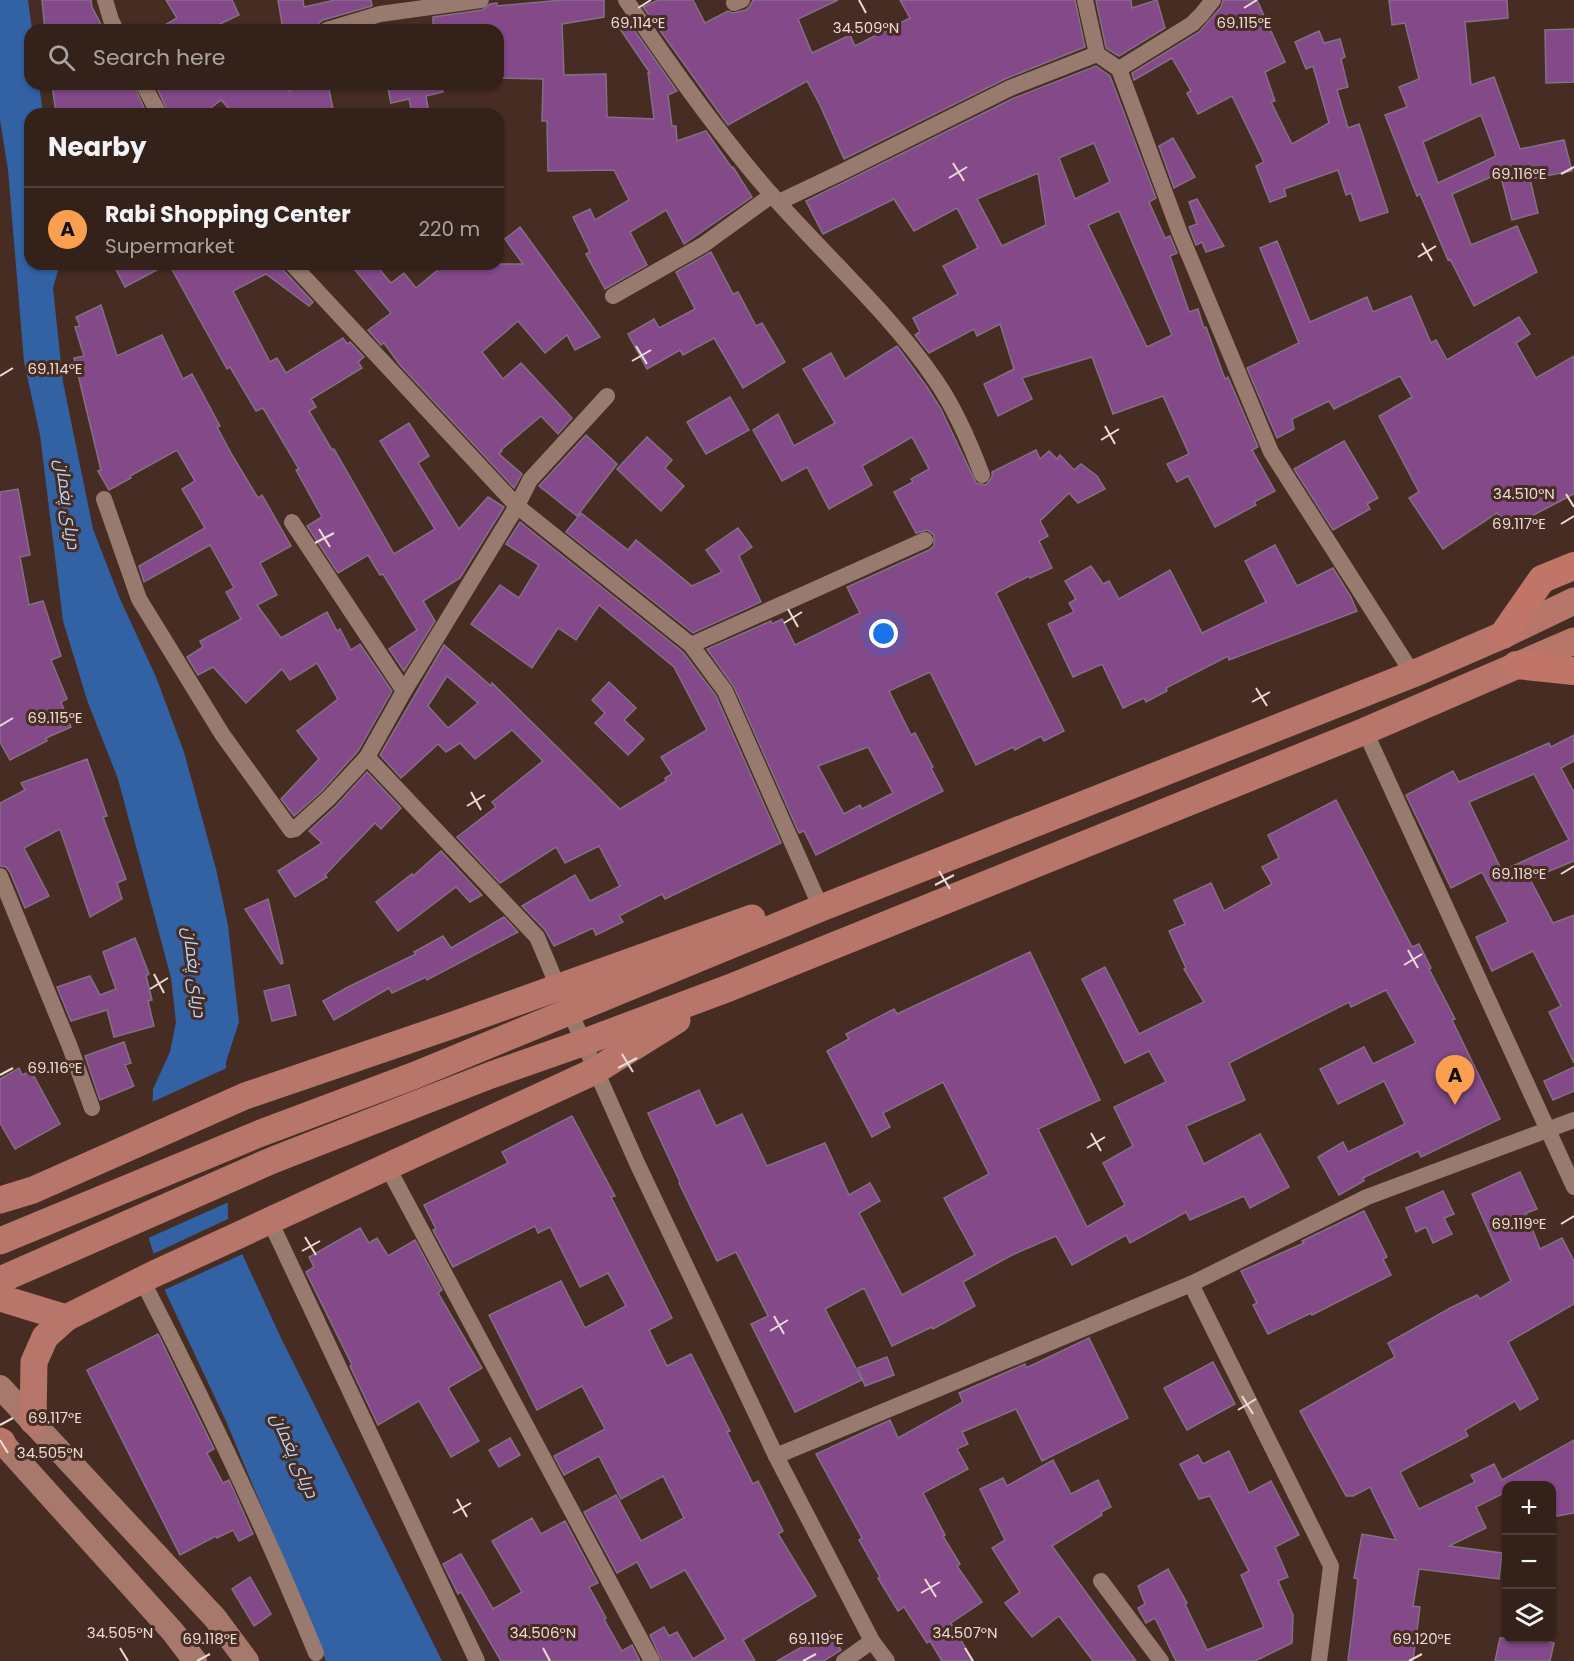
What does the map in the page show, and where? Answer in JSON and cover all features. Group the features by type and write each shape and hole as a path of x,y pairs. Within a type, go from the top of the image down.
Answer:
{"highway":[{"path":"1503,635 1542,579 1574,566"},
{"path":"1516,665 1574,671"}],"main road":[{"path":"0,1241 261,1133 413,1076 821,908 1413,674 1574,601"},
{"path":"0,1280 273,1160 491,1075 729,988 1365,731 1574,640"},
{"path":"1026,827 1035,864"},
{"path":"0,1200 33,1190 245,1096 453,1025 764,914 821,908"},
{"path":"33,1421 34,1362 45,1337 66,1318 148,1277 595,1071 729,988"},
{"path":"0,1298 66,1318"},
{"path":"0,1387 215,1618 247,1661"},
{"path":"1,1441 173,1632 195,1661"}],"street":[{"path":"105,0 113,24"},
{"path":"341,24 379,7 481,0"},
{"path":"626,0 690,94 775,198 904,340 937,382 969,441 982,475"},
{"path":"1084,0 1097,54 1119,69 1179,231 1271,452 1413,674"},
{"path":"1119,69 1192,24 1213,0"},
{"path":"613,296 703,245 775,198 843,172 1010,88 1097,54"},
{"path":"146,90 156,108"},
{"path":"298,270 517,506 691,645 725,691 821,908"},
{"path":"104,499 140,599 222,734 291,830 295,829 329,798 367,757 404,691 517,506 530,480 608,396"},
{"path":"292,522 404,691"},
{"path":"691,645 925,540"},
{"path":"1365,731 1574,1187"},
{"path":"367,757 537,937 558,987"},
{"path":"0,876 70,1047 92,1108"},
{"path":"570,1012 582,1043 776,1456 872,1641 887,1661"},
{"path":"776,1456 1191,1284 1367,1197 1574,1120"},
{"path":"387,1166 652,1661"},
{"path":"258,1226 477,1661"},
{"path":"148,1277 168,1331 286,1580 316,1653"},
{"path":"1191,1284 1331,1566 1319,1661"},
{"path":"1101,1581 1161,1661"},
{"path":"844,1661 872,1641"}],"water":[{"name":"دریای پغمان","path":"0,0 28,0 31,24 24,24 24,90 40,90 42,108 24,108 24,270 58,270 53,288 63,382 93,529 120,599 156,677 184,752 216,869 228,925 239,1022 226,1062 228,1217 281,1338 442,1661 326,1661 226,1421 166,1293 149,1239 153,1089 170,1052 176,1022 171,978 118,779 87,700 63,621 40,435 24,362 8,170 0,120"}],"pier":[{"path":"229,1067 231,1201 146,1239 150,1103"},
{"path":"232,1217 245,1253 162,1291 151,1255"}],"building":[{"path":"42,0 91,0 101,24 44,24"},
{"path":"166,0 232,0 239,15 220,24 166,24 177,18"},
{"path":"278,0 303,0 304,7 335,0 371,0 372,6 323,20 319,24 282,24"},
{"path":"562,0 604,0 604,17 562,24 564,75 606,74 607,117 654,119 648,73 650,73 616,23 625,17 677,91 668,95 672,126 676,126 677,141 706,131 752,197 684,244 666,210 630,232 647,265 605,289 586,254 590,252 573,217 590,209 595,220 629,200 614,170 548,171 547,121 542,121 543,79 504,78 504,24 433,24 433,17 482,10 490,4 497,3 497,6"},
{"path":"658,0 693,0 705,23 728,11 733,13 746,10 753,0 838,0 798,19 812,53 850,35 855,46 910,18 900,0 1075,0 1085,47 1005,79 844,159 807,81 728,125 643,7"},
{"path":"1096,0 1131,0 1132,8 1157,0 1165,28 1119,56 1106,48"},
{"path":"1223,0 1257,0 1285,62 1265,72 1275,101 1271,102 1292,144 1329,123 1313,66 1306,69 1295,42 1319,31 1324,43 1340,39 1345,57 1341,59 1348,87 1337,90 1348,128 1359,124 1388,212 1360,221 1351,193 1346,195 1338,170 1284,189 1286,196 1270,202 1256,166 1264,162 1232,96 1198,114 1187,93 1191,91 1172,58 1134,80 1132,73 1199,32 1221,7"},
{"path":"1389,0 1507,0 1508,18 1465,22 1471,85 1494,77 1520,149 1564,140 1572,171 1530,179 1538,213 1512,220 1500,173 1452,194 1471,245 1517,226 1537,272 1474,306 1450,259 1448,260 1420,194 1417,196 1385,115 1407,107 1399,87 1419,79 1405,23 1392,25","holes":["1481,115 1496,156 1438,183 1423,142"]},
{"path":"1574,29 1574,82 1546,83 1545,30"},
{"path":"1096,66 1110,76 1156,198 1149,202 1165,238 1170,236 1177,253 1170,256 1189,312 1198,309 1225,379 1228,377 1258,447 1252,450 1275,491 1254,502 1256,505 1215,527 1188,476 1177,482 1167,464 1189,454 1163,396 1113,414 1092,357 1022,378 1032,399 998,416 984,384 1014,369 1000,324 977,336 974,329 929,353 915,335 920,332 913,318 958,294 943,266 978,248 957,208 914,231 894,199 823,234 806,201 1014,98","holes":["1094,143 1110,182 1075,199 1059,158","1038,173 1046,225 1002,246 977,199","1119,211 1172,335 1147,347 1088,225"]},
{"path":"53,90 136,90 144,108 55,108"},
{"path":"158,90 288,90 290,92 290,90 329,90 333,108 228,108 221,100 211,108 166,108"},
{"path":"388,90 443,90 443,92 426,96 428,108 411,108 409,99 391,103"},
{"path":"1173,138 1195,177 1174,188 1159,146"},
{"path":"1197,199 1224,246 1206,252 1202,242 1196,245 1189,227 1197,224 1189,202"},
{"path":"520,227 600,337 575,350 567,335 545,353 518,321 482,352 503,379 521,363 572,418 558,434 541,416 501,450 499,454 522,474 514,488 400,365 384,343 381,345 368,330 391,313 355,270 380,270 391,283 404,273 416,288 438,270 504,270 504,264 523,264 505,239"},
{"path":"1277,241 1310,322 1367,297 1373,312 1411,296 1431,343 1436,340 1447,360 1519,317 1530,334 1516,343 1536,378 1574,356 1574,494 1520,522 1513,529 1497,513 1443,549 1409,498 1419,492 1379,416 1412,397 1400,376 1334,409 1329,401 1292,419 1294,429 1277,438 1247,368 1299,343 1260,248"},
{"path":"711,252 733,294 738,292 756,326 762,323 785,362 743,388 714,338 683,355 680,350 647,369 628,334 654,319 659,328 695,309 676,272"},
{"path":"116,270 157,270 125,287"},
{"path":"172,270 284,270 313,302 309,306 266,274 233,291 270,362 277,358 286,373 343,338 364,357 358,362 362,368 311,399 316,407 309,411 332,450 334,449 394,554 435,529 380,441 409,423 429,456 418,463 459,529 488,497 504,507 460,578 423,601 435,621 404,671 389,649 417,630 383,574 380,575 368,555 338,573 307,526 322,517 296,470 299,469 263,408 256,411 230,367 227,369"},
{"path":"101,305 117,356 162,335 183,379 192,374 220,426 217,427 232,455 258,498 262,495 291,546 260,563 277,595 257,605 281,638 327,612 337,631 340,629 351,650 360,644 392,691 358,751 322,791 294,816 281,799 319,759 297,731 338,699 317,663 290,680 282,669 246,703 213,667 198,675 187,657 203,647 200,641 241,619 226,592 234,588 210,545 144,582 139,566 205,528 182,489 195,481 177,450 109,490 98,471 101,470 74,358 84,356 75,327 80,326 76,317"},
{"path":"897,346 941,409 976,483 986,485 992,477 992,472 1036,450 1040,459 1049,451 1057,459 1060,455 1074,470 1081,464 1097,476 1105,489 1078,503 1069,493 1040,521 1048,536 1039,541 1052,568 1030,578 1029,576 996,593 1064,731 1044,741 1041,736 1015,750 1013,747 976,765 930,672 889,691 911,735 915,733 943,791 816,855 804,831 799,833 734,687 707,649 771,621 772,624 782,619 795,645 860,613 847,587 934,546 934,535 927,530 916,533 894,492 913,482 911,479 929,469 912,437 862,466 872,485 829,509 807,467 782,481 753,430 778,414 794,446 835,423 803,369 831,353 845,379","holes":["868,747 893,793 862,809 860,805 844,814 818,766"]},
{"path":"730,397 749,430 706,454 687,422"},
{"path":"586,435 617,464 577,516 539,486"},
{"path":"647,437 672,460 665,468 684,486 661,511 617,469"},
{"path":"1344,441 1378,498 1367,504 1370,509 1333,530 1294,469"},
{"path":"18,489 30,555 20,557 29,605 43,601 61,656 51,660 67,699 61,702 71,727 46,738 47,741 10,760 0,742 0,492"},
{"path":"581,513 628,550 636,540 692,586 722,572 706,550 738,528 752,547 739,556 761,602 693,633 566,532"},
{"path":"520,522 683,652 716,696 781,843 665,899 662,894 619,916 623,922 596,935 593,928 554,946 545,930 522,906 575,875 590,901 620,886 599,846 565,863 556,847 500,883 457,837 496,807 492,802 543,761 512,730 475,759 460,743 446,752 438,744 401,778 380,755 444,645 491,686 492,683 620,809 666,781 665,778 672,774 661,757 707,730 674,667 599,605 576,640 558,628 532,668 471,624 500,585 519,598 539,565 506,544","holes":["447,676 478,703 448,728 428,706"]},
{"path":"1275,545 1297,586 1333,568 1357,611 1229,660 1228,656 1166,688 1167,691 1146,702 1144,698 1123,708 1102,664 1073,677 1048,624 1074,612 1069,603 1076,599 1065,581 1091,566 1103,584 1109,581 1119,599 1170,570 1202,633 1266,602 1245,561"},
{"path":"609,682 636,708 624,720 644,739 628,755 595,723 605,713 592,700"},
{"path":"1574,735 1574,761 1561,768 1574,792 1574,861 1530,879 1553,923 1574,915 1574,1063 1549,1012 1561,1006 1533,951 1492,971 1476,937 1508,922 1482,872 1451,888 1406,795 1453,771 1459,782 1549,743 1551,747","holes":["1534,774 1569,840 1502,871 1469,802"]},
{"path":"87,759 107,816 103,817 126,879 117,883 122,899 90,917 60,829 24,848 49,896 25,908 10,872 6,867 0,866 0,803 25,790 21,783"},
{"path":"367,772 401,808 381,829 375,823 325,875 327,877 295,897 278,871 322,843 309,831"},
{"path":"1336,800 1412,947 1419,944 1431,968 1429,969 1455,1019 1452,1020 1500,1119 1421,1157 1418,1151 1363,1178 1364,1181 1339,1195 1318,1157 1343,1142 1348,1152 1405,1124 1384,1081 1338,1104 1320,1069 1364,1047 1373,1064 1416,1043 1386,990 1351,1007 1349,1002 1229,1063 1245,1100 1186,1126 1204,1164 1260,1134 1289,1187 1250,1208 1244,1196 1190,1220 1186,1212 1130,1243 1126,1235 1072,1265 1056,1236 1012,1255 963,1282 975,1306 933,1329 932,1327 892,1346 864,1288 825,1309 862,1380 795,1412 751,1324 768,1316 736,1252 717,1261 648,1113 699,1090 716,1126 742,1114 767,1166 825,1143 849,1195 870,1183 880,1201 859,1213 902,1295 975,1255 944,1198 989,1174 943,1082 883,1113 890,1127 872,1137 827,1051 849,1039 846,1034 894,1009 897,1014 1030,952 1100,1100 1038,1129 1087,1227 1125,1205 1103,1163 1133,1146 1114,1107 1166,1082 1149,1051 1125,1063 1082,979 1105,967 1139,1034 1204,1002 1184,969 1186,968 1169,931 1185,924 1174,900 1211,883 1224,911 1272,884 1262,867 1279,858 1268,835"},
{"path":"441,851 482,895 470,902 456,887 398,931 376,902 412,874 413,876"},
{"path":"268,899 283,963 281,964 245,909"},
{"path":"504,917 518,932 427,980 426,977 392,993 389,988 334,1020 323,1001 416,954 414,952 443,936 451,948"},
{"path":"135,938 149,974 146,976 152,1000 148,1001 154,1026 114,1037 107,1010 71,1021 57,987 90,976 100,995 116,989 103,952"},
{"path":"289,985 296,1015 272,1021 264,991"},
{"path":"124,1042 131,1063 125,1065 134,1086 100,1100 85,1056"},
{"path":"1574,1067 1574,1091 1553,1100 1544,1081"},
{"path":"19,1068 22,1075 31,1071 60,1124 15,1149 0,1123 0,1079"},
{"path":"572,1116 615,1196 611,1197 672,1318 649,1330 667,1366 691,1354 730,1431 727,1432 753,1484 758,1481 783,1531 778,1534 816,1596 743,1640 755,1661 662,1661 650,1635 664,1627 669,1636 677,1632 693,1659 726,1639 685,1570 651,1588 637,1562 617,1573 584,1512 616,1495 641,1541 684,1518 663,1476 621,1499 599,1456 564,1475 554,1456 605,1429 582,1386 537,1410 489,1315 561,1281 585,1328 626,1306 608,1273 580,1287 550,1227 538,1233 535,1226 453,1267 433,1230 436,1229 424,1205 508,1163 502,1152"},
{"path":"1520,1172 1537,1209 1526,1213 1540,1249 1562,1238 1574,1261 1574,1304 1508,1342 1538,1399 1520,1410 1515,1401 1465,1430 1468,1436 1400,1472 1419,1509 1475,1482 1471,1475 1494,1464 1502,1480 1574,1440 1574,1513 1556,1516 1556,1481 1502,1481 1502,1494 1476,1507 1486,1528 1449,1546 1502,1553 1499,1579 1419,1569 1413,1606 1420,1607 1413,1661 1348,1661 1358,1579 1354,1578 1362,1534 1396,1540 1370,1487 1353,1496 1346,1496 1300,1411 1395,1357 1388,1343 1452,1307 1477,1295 1480,1299 1511,1281 1472,1194"},
{"path":"1443,1191 1454,1214 1444,1218 1452,1234 1433,1243 1426,1227 1416,1232 1406,1208"},
{"path":"1364,1211 1387,1257 1383,1259 1391,1275 1312,1315 1311,1313 1268,1334 1253,1305 1257,1303 1241,1271 1304,1243 1302,1241"},
{"path":"360,1228 369,1243 377,1238 388,1256 415,1240 442,1290 438,1293 482,1368 448,1388 479,1441 451,1457 419,1401 378,1425 350,1366 352,1365 306,1272 314,1267 309,1257"},
{"path":"158,1334 214,1449 207,1453 223,1483 229,1480 253,1534 239,1541 233,1530 217,1538 216,1536 180,1555 87,1370"},
{"path":"1089,1338 1128,1418 1042,1461 1016,1409 962,1432 968,1444 957,1449 968,1469 923,1493 945,1535 943,1536 960,1564 957,1566 982,1602 951,1623 973,1661 942,1661 930,1641 927,1643 904,1607 898,1611 878,1578 880,1577 859,1540 862,1538 816,1454 890,1420 898,1438 963,1402 959,1393 1025,1364 1026,1368"},
{"path":"887,1357 894,1375 865,1386 858,1368"},
{"path":"1213,1362 1235,1404 1187,1430 1164,1388"},
{"path":"510,1438 520,1455 499,1467 489,1450"},
{"path":"1229,1451 1249,1493 1271,1481 1299,1535 1275,1547 1288,1577 1278,1581 1293,1615 1292,1643 1255,1661 1176,1661 1155,1618 1146,1623 1138,1608 1145,1604 1138,1586 1168,1569 1187,1603 1185,1604 1207,1650 1264,1627 1241,1575 1249,1571 1210,1496 1199,1499 1180,1464 1198,1455 1203,1464"},
{"path":"1053,1460 1071,1494 1098,1480 1111,1507 1052,1546 1136,1661 1093,1661 1059,1616 1032,1637 1005,1603 1020,1592 992,1548 1005,1540 980,1489 1003,1478 1007,1486"},
{"path":"532,1518 541,1534 565,1521 598,1583 589,1587 606,1618 604,1619 622,1651 632,1645 640,1661 501,1661 461,1592 458,1594 443,1564 461,1554 493,1609 522,1592 492,1541"},
{"path":"250,1577 271,1614 254,1626 232,1589"},
{"path":"830,1631 841,1650 824,1661 777,1661"},
{"path":"1500,1638 1502,1638 1502,1643 1554,1643 1550,1661 1495,1661"}],"place":[{"name":"Rabi Shopping Center","path":"1455,1105"}]}
